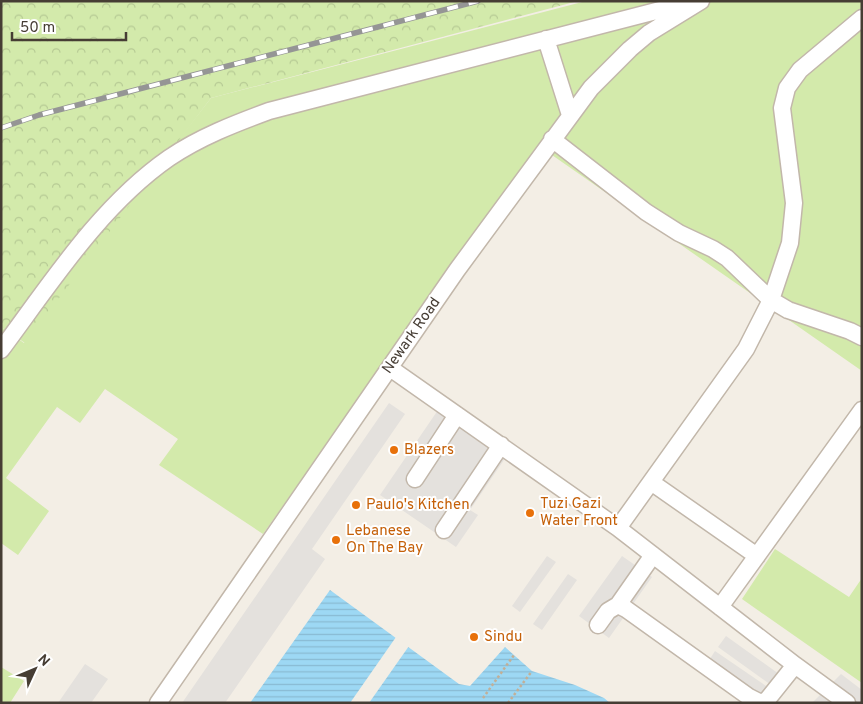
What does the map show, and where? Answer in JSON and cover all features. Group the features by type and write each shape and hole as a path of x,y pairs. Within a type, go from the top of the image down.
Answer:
{"street":[{"path":"1,350 88,235 111,209 138,182 193,142 269,111 349,92 693,1"},
{"name":"Newark Road","path":"158,703 457,270 590,88 649,33 701,1"},
{"path":"618,528 746,349 771,300 790,243 794,203 782,108 788,88 800,70 862,18"},
{"path":"546,39 570,115"},
{"path":"552,139 646,212 679,233 713,249 727,258 771,300 788,310 850,331 862,337"},
{"path":"390,368 618,528 847,703"},
{"path":"720,607 862,410"},
{"path":"415,479 457,415"},
{"path":"444,530 501,445"},
{"path":"651,482 756,556"},
{"path":"598,625 608,611 618,605 653,555"},
{"path":"618,605 756,702 761,703 767,700 795,664"}],"path":[{"path":"483,698 514,655"},
{"path":"508,703 532,671"}],"green space":[{"path":"1,1 578,1 211,98 25,343 1,327"},
{"path":"586,1 862,1 862,371 539,146 263,534 159,465 178,439 105,389 80,423 57,407 6,478 49,511 18,555 1,543 1,327 24,343 72,276 211,98"},
{"path":"775,549 849,597 862,578 862,683 742,599"},
{"path":"1,667 24,681 10,703 1,703"}],"shaded area":[{"path":"389,403 405,414 312,549 325,559 225,703 182,703"},
{"path":"438,410 506,457 470,510 478,515 456,547 380,495"},
{"path":"547,556 556,562 520,612 512,606"},
{"path":"622,556 652,577 609,638 579,616"},
{"path":"568,574 577,580 542,630 533,624"},
{"path":"726,636 779,674 771,685 718,647"},
{"path":"715,651 769,688 761,700 708,662"},
{"path":"85,664 108,679 91,703 58,703"},
{"path":"841,674 862,690 862,703 813,702"}],"water":[{"path":"330,590 459,684 470,686 505,647 532,671 575,685 604,698 610,703 250,703"}],"pier":[{"path":"396,637 409,646 369,703 350,703"}],"railway":[{"path":"1,128 39,115 478,1"}],"place":[{"name":"Blazers","path":"394,450"},
{"name":"Paulo's Kitchen","path":"356,505"},
{"name":"Tuzi Gazi Water Front","path":"530,513"},
{"name":"Lebanese On The Bay","path":"336,540"},
{"name":"Sindu","path":"474,637"}]}
